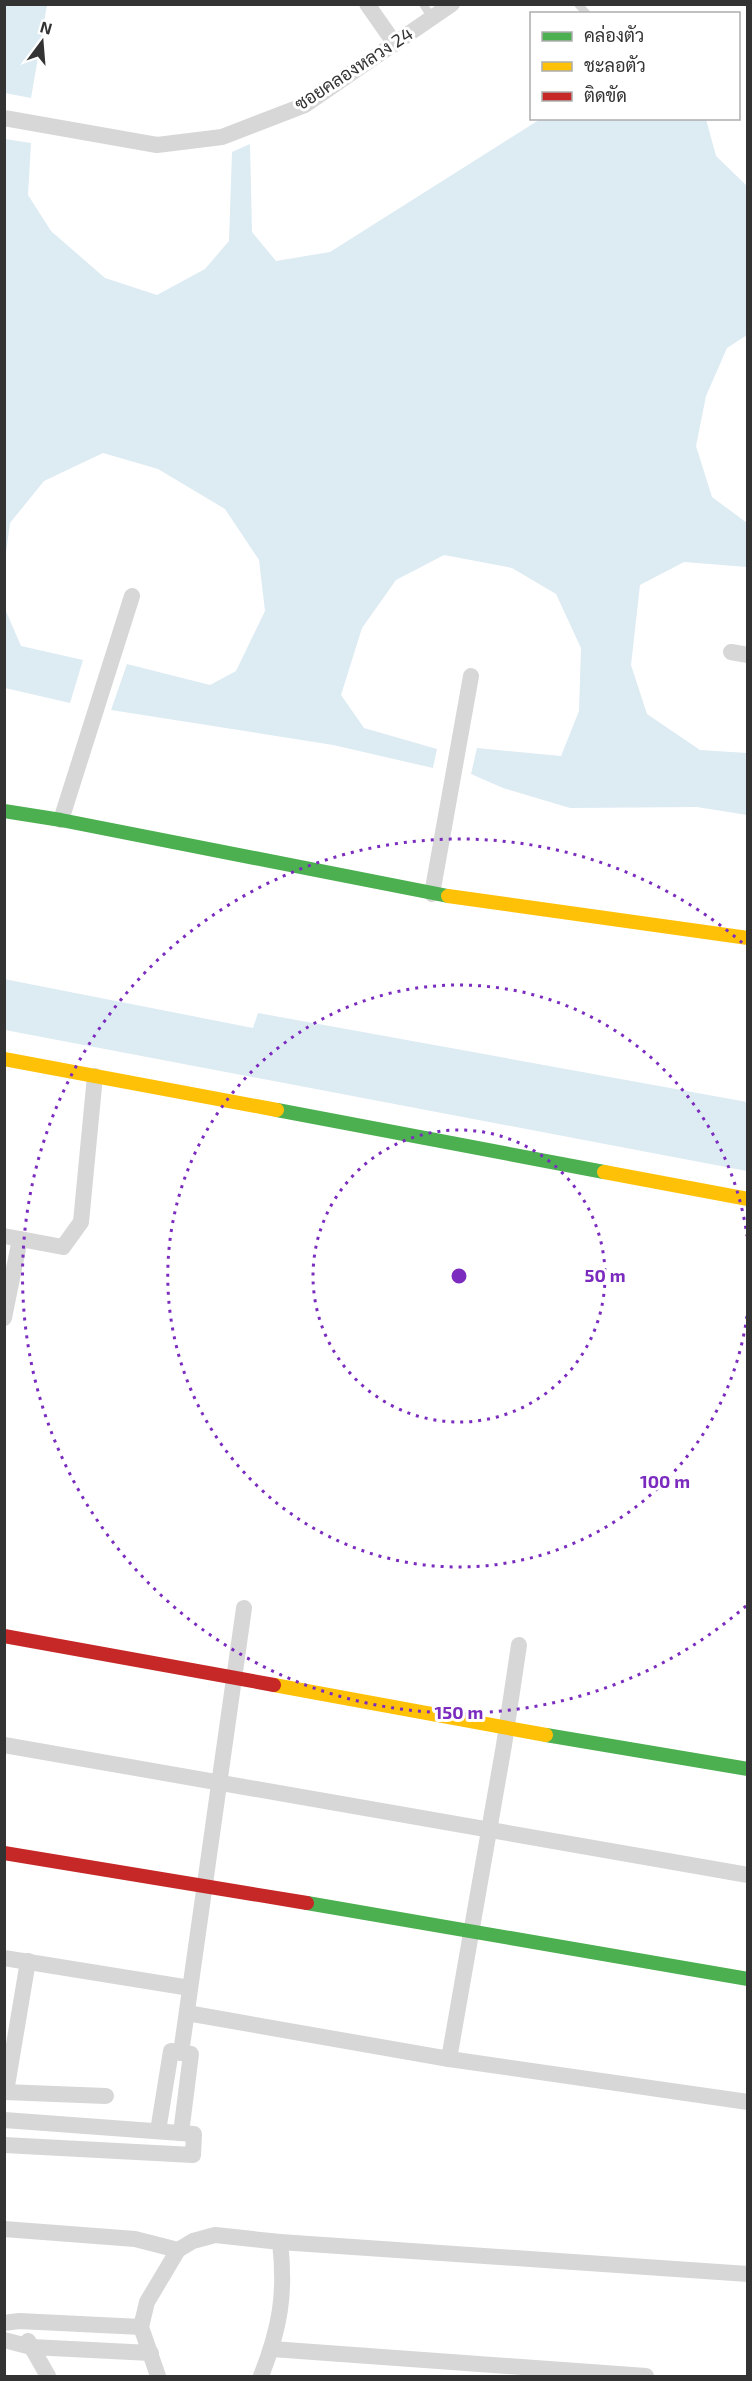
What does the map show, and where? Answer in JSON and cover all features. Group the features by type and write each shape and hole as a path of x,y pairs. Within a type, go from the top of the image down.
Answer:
{"street":[{"path":"367,4 394,44"},
{"name":"ซอยคลองหลวง 24","path":"4,118 157,145 222,137 305,105 394,44 428,11 452,4"},
{"path":"60,820 132,596"},
{"path":"432,894 471,676"},
{"path":"4,811 60,820 432,894 747,938"},
{"path":"4,1059 747,1199"},
{"path":"4,1318 12,1238 63,1247 81,1222 95,1076"},
{"path":"181,2053 244,1608"},
{"path":"4,1636 507,1728 747,1769"},
{"path":"449,2059 507,1728 519,1646"},
{"path":"4,1745 747,1875"},
{"path":"4,1853 472,1930 747,1979"},
{"path":"4,1958 190,1988"},
{"path":"28,1962 5,2092 106,2097"},
{"path":"187,2013 449,2059 747,2102"},
{"path":"158,2131 171,2051 191,2054 181,2133"},
{"path":"4,2120 194,2134 193,2155 4,2145"},
{"path":"4,2229 135,2239 178,2250"},
{"path":"158,2376 141,2327 147,2302 178,2250 193,2241 215,2235 280,2242 747,2274"},
{"path":"261,2376 272,2349 279,2320 284,2277 280,2242"},
{"path":"11,2322 141,2327"},
{"path":"11,2322 31,2347 48,2376"},
{"path":"4,2340 31,2347 151,2353"},
{"path":"272,2349 646,2376"}],"shaded area":[{"path":"4,5 47,5 31,98 5,93"},
{"path":"539,120 706,120 716,156 747,186 747,335 727,348 706,396 696,446 712,497 747,523 747,567 684,562 640,585 631,665 647,714 700,750 747,753 747,815 697,807 570,808 503,788 471,774 477,748 561,756 579,711 581,648 556,594 512,568 444,555 396,580 362,628 341,695 364,728 437,749 433,768 333,745 111,710 127,664 210,685 236,671 265,611 259,560 225,509 158,469 103,453 44,481 10,523 5,560 5,139 31,143 28,195 51,231 105,278 157,295 205,269 229,241 232,152 250,144 252,232 276,261 330,252"},
{"path":"5,609 21,646 83,660 70,703 5,688"},
{"path":"4,979 253,1028 258,1013 747,1102 747,1171 5,1030"}],"traffic: fast":[{"path":"4,811 61,820 448,896"},
{"path":"277,1110 604,1172"},
{"path":"546,1735 748,1769"},
{"path":"307,1903 748,1979"}],"traffic: slow":[{"path":"448,896 748,938"},
{"path":"4,1059 277,1110"},
{"path":"604,1172 748,1199"},
{"path":"274,1685 546,1735"}],"traffic: jam":[{"path":"4,1636 274,1685"},
{"path":"4,1853 307,1903"}]}
